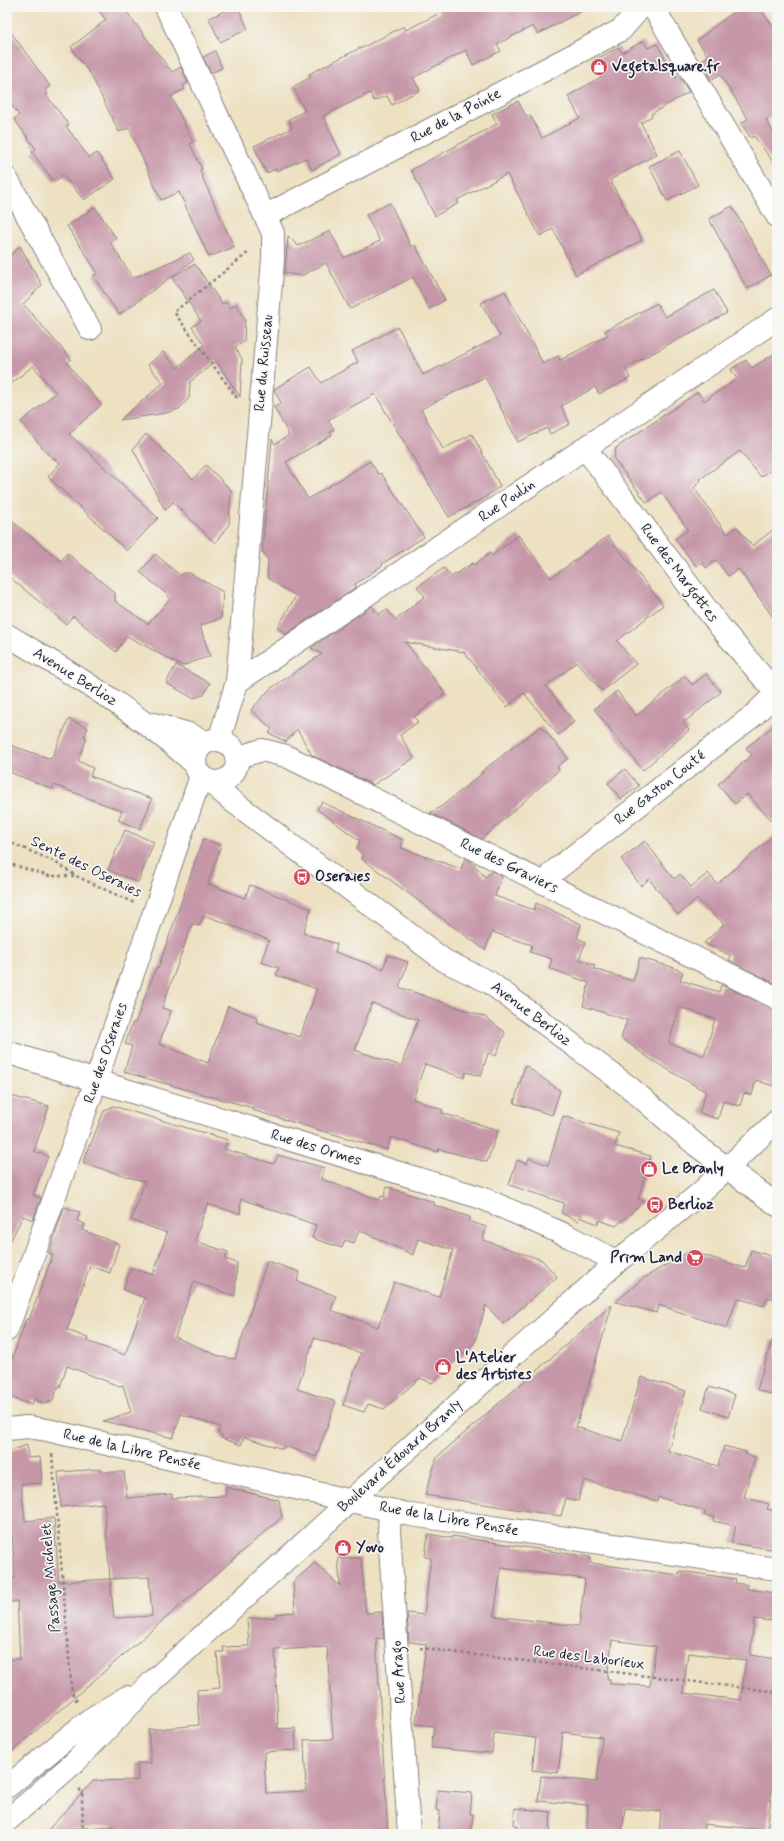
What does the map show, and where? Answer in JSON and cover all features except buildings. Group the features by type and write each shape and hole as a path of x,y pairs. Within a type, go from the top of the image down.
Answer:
{"street":[{"name":"Rue du Ruisseau","path":"166,7 269,225 273,259 237,682 213,741"},
{"name":"Rue de la Pointe","path":"269,225 621,30 641,7"},
{"path":"653,7 777,216"},
{"path":"7,179 90,329"},
{"name":"Rue Poulin","path":"237,682 777,319"},
{"name":"Rue des Margottes","path":"585,448 721,628 756,667 777,694"},
{"name":"Avenue Berlioz","path":"7,635 81,679 143,721 231,800 445,961 489,982 629,1087 696,1145 777,1205"},
{"name":"Rue Gaston Couté","path":"547,884 552,874 755,714 777,694"},
{"name":"Avenue Berlioz","path":"143,721 213,741"},
{"path":"213,741 228,743 234,750 234,767 221,781 202,773 197,751 213,741"},
{"name":"Rue des Graviers","path":"234,767 262,750 286,756 777,998"},
{"name":"Avenue Berlioz","path":"234,767 276,834"},
{"name":"Rue des Oseraies","path":"7,1330 96,1081 202,773"},
{"name":"Rue des Ormes","path":"7,1052 96,1081 482,1198 570,1237 618,1262"},
{"name":"Boulevard Édouard Branly","path":"7,1821 64,1772 152,1682 351,1500 618,1262 699,1194 777,1121"},
{"name":"Rue de la Libre Pensée","path":"7,1429 28,1427 46,1430 419,1516 777,1569"},
{"name":"Rue Arago","path":"390,1510 390,1531 409,1834"},
{"name":"Boulevard Édouard Branly","path":"7,1787 89,1720 152,1682"}],"path":[{"path":"258,426 174,312 269,225"},
{"name":"Sente des Oseraies","path":"7,841 55,862 76,876 155,912"},
{"path":"7,862 49,876 76,876"},
{"name":"Passage Michelet","path":"46,1430 52,1455 72,1693 89,1720"},
{"name":"Rue des Laborieux","path":"397,1646 777,1692"},
{"path":"64,1772 82,1792 83,1834"}],"place":[{"name":"Vegetalsquare.fr","path":"599,67"},
{"name":"Oseraies","path":"302,877"},
{"name":"Le Branly","path":"649,1169"},
{"name":"Berlioz","path":"655,1205"},
{"name":"Prim Land","path":"695,1258"},
{"name":"L'Atelier des Artistes","path":"443,1367"},
{"name":"Yovo","path":"343,1548"}]}
